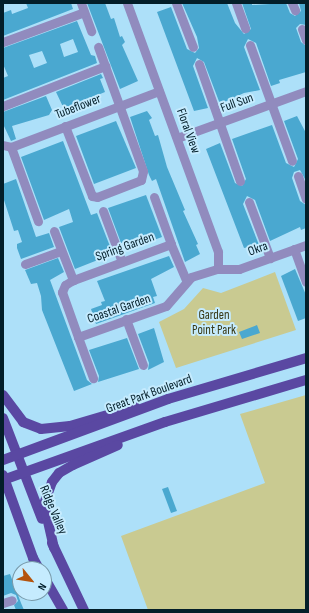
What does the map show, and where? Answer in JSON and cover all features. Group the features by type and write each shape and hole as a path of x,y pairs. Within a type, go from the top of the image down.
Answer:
{"main road":[{"name":"Great Park Boulevard","path":"3,460 168,399 306,358"},
{"path":"35,561 3,478 24,474 201,411 306,381"},
{"path":"3,395 23,422 41,429 70,426 111,412 168,399"},
{"path":"54,548 44,504 49,487 59,473 73,465 201,411"},
{"name":"Ridge Valley","path":"3,418 54,548 84,610"},
{"path":"52,591 63,610"}],"street":[{"name":"Floral View","path":"127,3 218,252 218,269"},
{"path":"176,3 193,47"},
{"path":"236,3 245,28"},
{"path":"3,42 83,7 91,31"},
{"path":"302,29 306,40"},
{"path":"250,45 292,161"},
{"path":"65,126 89,192 97,197 141,180 143,175 98,47"},
{"path":"199,64 240,182"},
{"path":"3,106 105,66"},
{"name":"Tubeflower","path":"6,146 159,91"},
{"name":"Full Sun","path":"177,138 306,91"},
{"path":"6,146 38,221"},
{"path":"298,176 306,198"},
{"path":"154,197 171,244"},
{"path":"249,202 270,258"},
{"path":"103,211 122,262"},
{"path":"54,231 72,280"},
{"name":"Spring Garden","path":"72,280 171,244 186,280"},
{"name":"Okra","path":"218,269 239,269 306,245"},
{"path":"294,249 306,282"},
{"path":"25,264 61,251"},
{"path":"186,280 218,269"},
{"name":"Coastal Garden","path":"72,280 65,285 62,292 78,337 166,306 186,280"},
{"path":"126,319 142,366"},
{"path":"78,337 93,378"}],"green space":[{"name":"Garden Point Park","path":"275,272 296,330 176,368 159,322 184,309 203,288 221,293"},
{"path":"306,395 306,610 148,610 121,536 265,483 240,414"}],"building":[{"path":"26,3 71,3 73,9 3,36 3,13 11,10 12,14 28,8"},
{"path":"87,3 105,3 111,19 114,18 120,37 122,36 125,42 122,45 138,81 120,89"},
{"path":"182,3 227,3 235,23 244,34 251,29 242,3 252,3 252,5 286,3 290,13 295,16 301,11 299,3 306,3 306,25 300,24 296,28 301,42 306,46 306,72 279,80 280,83 271,86 256,43 248,39 244,47 260,90 244,93 220,104 204,62 197,58 193,66 208,108 194,111 157,12 171,7 187,49 195,53 199,48 197,37"},
{"path":"77,21 91,55 95,56 97,63 3,100 3,78 8,76 3,64 3,48","holes":["73,39 78,52 64,57 60,44","42,51 47,63 34,68 29,55"]},
{"path":"101,74 103,78 100,79 105,92 64,109 56,92"},
{"path":"46,96 52,110 49,115 12,126 16,139 11,141 3,124 3,112"},
{"path":"147,111 152,118 149,120 155,136 158,135 167,167 185,210 183,211 198,244 196,245 200,254 185,262 156,179 152,181 149,175 130,117"},
{"path":"297,116 306,133 306,181 300,170 294,172 292,178 300,201 306,205 306,228 301,230 300,227 270,241 255,200 247,196 243,204 259,245 244,248 206,149 220,143 235,183 242,186 246,179 232,139 272,125 286,163 294,167 298,159 284,121"},
{"path":"116,121 136,168 94,184 76,136"},
{"path":"63,141 91,215 97,213 113,254 75,269 59,227 73,222 69,209 44,220 21,157"},
{"path":"16,179 36,237 49,233 54,247 21,259 17,244 22,242 18,230 14,231 3,197 3,184"},
{"path":"146,195 162,237 124,251 108,208"},
{"path":"169,256 174,267 151,279 157,296 153,297 155,303 96,324 91,309 102,305 101,302 105,301 97,281"},
{"path":"58,258 64,272 50,280 87,380 92,384 74,391 42,310 41,296 37,283 31,284 25,270"},
{"path":"295,269 306,295 306,318 298,321 281,276"},
{"path":"257,325 260,333 242,339 239,332"},
{"path":"154,328 164,362 148,370 149,363 138,334"},
{"path":"127,338 139,369 98,382 99,376 89,350"},
{"path":"168,487 177,511 171,513 162,489"},
{"path":"10,574 12,579 12,593 3,596 3,576"},
{"path":"18,601 20,601 24,610 16,610 14,605"}]}
